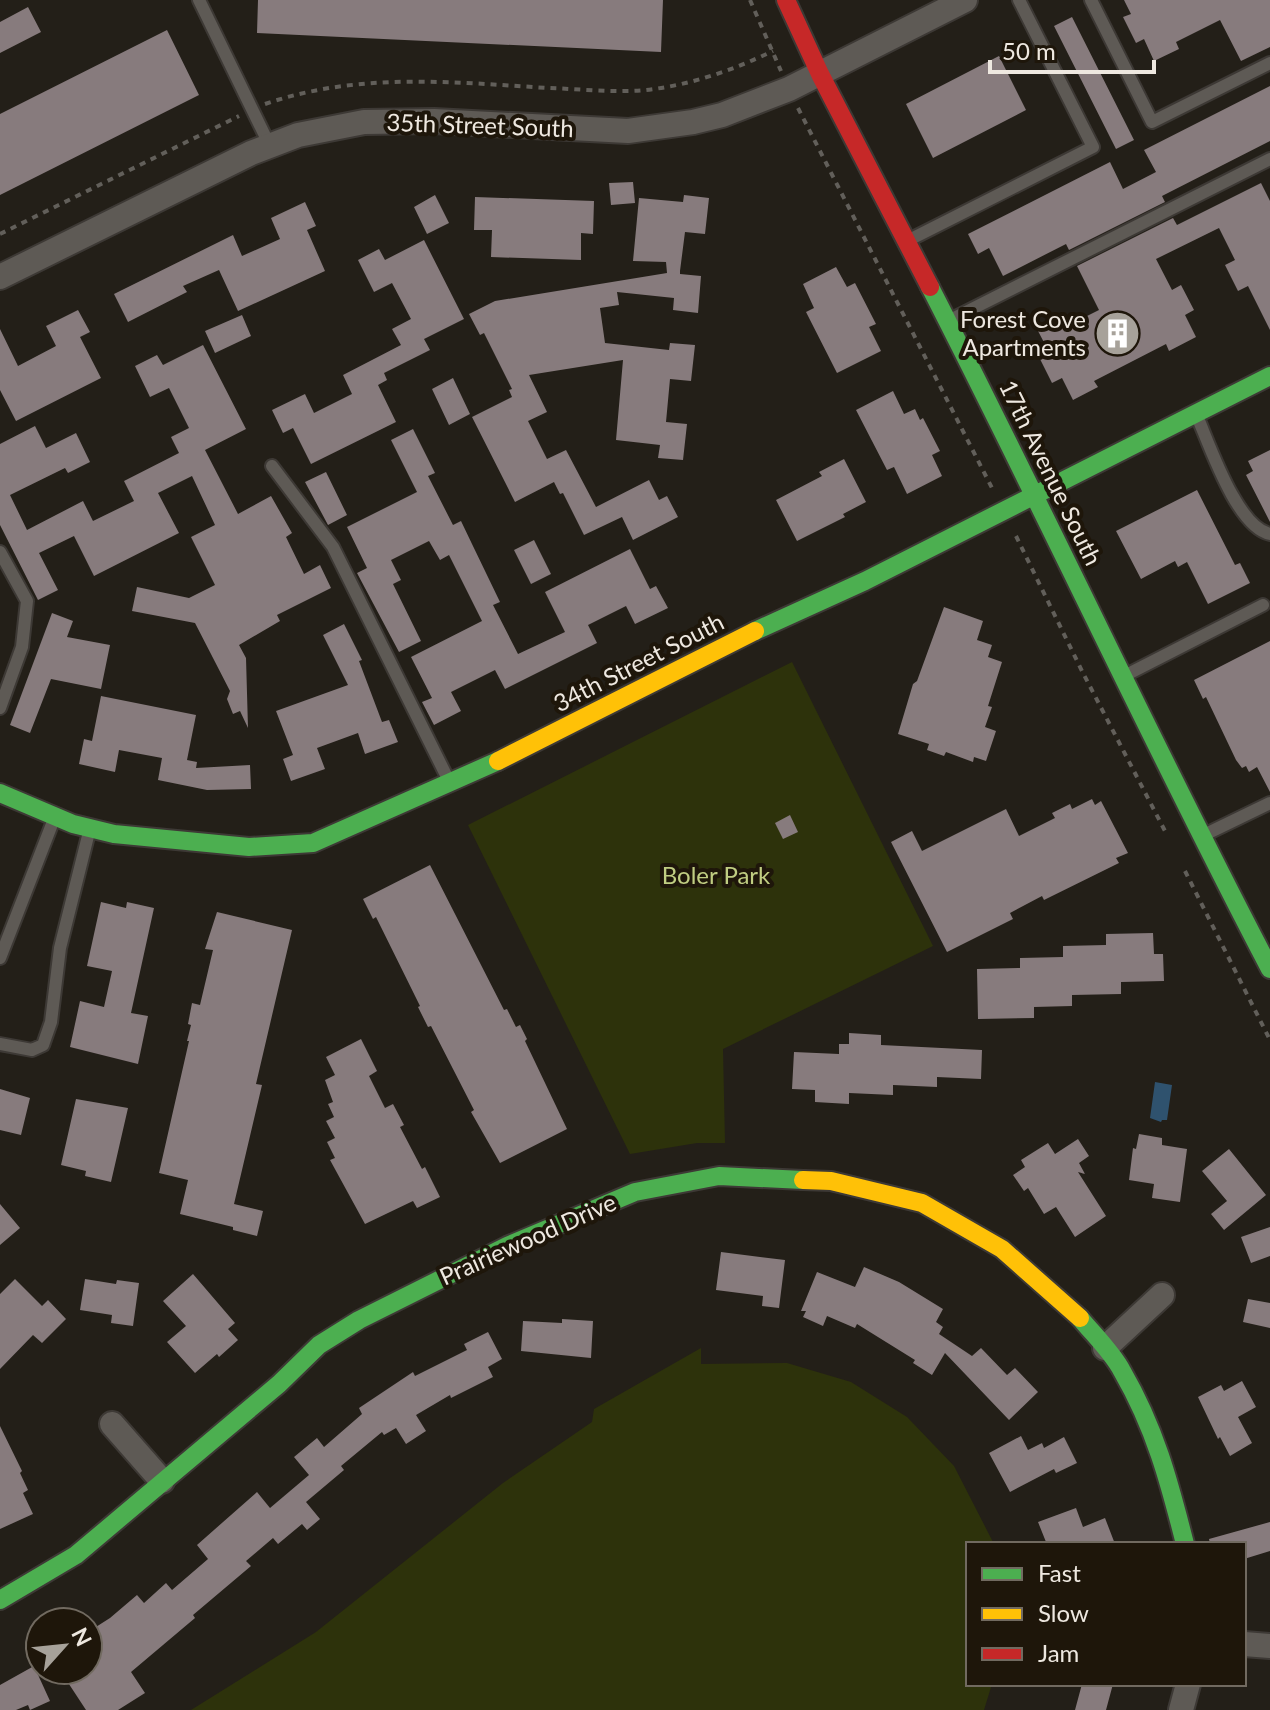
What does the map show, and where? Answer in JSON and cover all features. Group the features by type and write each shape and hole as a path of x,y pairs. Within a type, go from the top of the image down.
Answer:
{"street":[{"name":"17th Avenue South","path":"786,0 820,74 1034,495 1201,837 1270,969"},
{"name":"35th Street South","path":"0,277 251,153 298,135 364,122 434,121 599,130 665,127 722,115 789,89 965,0"},
{"name":"34th Street South","path":"0,793 55,817 114,834 249,847 313,843 450,784 587,718 716,649 865,581 1270,376"},
{"name":"Prairiewood Drive","path":"0,1600 76,1555 279,1384 319,1345 359,1320 507,1246 635,1192 719,1176 831,1181 922,1203 1002,1249 1080,1317 1121,1368 1165,1463 1185,1542"},
{"path":"1105,1348 1162,1295"},
{"path":"112,1424 162,1481"},
{"path":"1246,1644 1270,1646"},
{"path":"1181,1710 1187,1686"}],"lane":[{"path":"199,0 270,146"},
{"path":"906,242 1093,147 1019,0"},
{"path":"1091,0 1152,122 1270,63"},
{"path":"947,321 1270,159"},
{"path":"1195,414 1241,511 1260,531 1270,534"},
{"path":"272,466 333,547 450,784"},
{"path":"0,552 27,601 22,647 0,708"},
{"path":"1123,677 1263,605"},
{"path":"1201,837 1270,803"},
{"path":"0,958 55,817"},
{"path":"0,1044 32,1050 43,1045 51,1022 60,948 89,828"}],"path":[{"path":"750,0 789,89 1166,834"},
{"path":"1180,862 1270,1040"}],"green space":[{"name":"Boler Park","path":"792,662 933,946 723,1049 725,1143 697,1143 630,1154 468,825"},
{"path":"701,1348 701,1364 787,1363 851,1382 907,1417 954,1466 993,1542 966,1542 966,1686 991,1686 984,1710 191,1710 316,1632 503,1483 592,1422 594,1409"}],"water":[{"path":"1155,1082 1172,1085 1167,1120 1161,1122 1150,1118"}],"building":[{"path":"258,0 663,0 661,52 257,33"},
{"path":"1124,0 1270,0 1270,47 1241,61 1220,20 1176,42 1179,49 1154,61 1144,39 1136,43 1123,17 1131,14"},
{"path":"28,7 41,32 0,53 0,22"},
{"path":"1072,17 1134,140 1116,149 1054,26"},
{"path":"167,30 199,95 0,195 0,114"},
{"path":"999,56 1026,110 933,158 906,104"},
{"path":"1270,86 1270,141 1162,196 1165,202 1069,250 1066,244 1003,276 989,248 978,254 968,234 1110,162 1123,189 1156,172 1144,150"},
{"path":"633,182 635,203 611,205 609,183"},
{"path":"1261,183 1270,201 1270,330 1248,286 1238,291 1225,265 1235,260 1219,228 1156,259 1172,290 1181,285 1194,310 1185,315 1196,337 1169,351 1166,344 1094,381 1098,387 1073,400 1062,378 1052,383 1039,357 1049,352 1038,331 1062,318 1067,326 1099,310 1077,266 1173,218 1177,225"},
{"path":"435,195 449,223 427,234 414,207"},
{"path":"684,195 709,198 705,234 685,232 680,271 680,274 701,276 698,313 673,310 674,298 617,292 619,305 600,308 605,343 669,350 670,343 695,345 691,381 670,379 666,422 687,424 683,460 658,458 660,445 616,440 623,360 529,375 547,412 528,421 547,459 566,450 596,507 649,480 659,500 667,496 678,517 633,540 622,517 584,535 563,493 560,494 554,482 515,502 472,417 512,397 509,390 512,389 484,333 480,335 469,314 495,301 667,273 666,262 633,261 639,198 683,202"},
{"path":"475,197 594,201 593,234 581,233 581,260 491,257 492,230 474,230"},
{"path":"305,202 316,226 307,230 325,271 238,311 219,270 183,286 187,292 128,322 114,294 233,235 242,256 280,239 271,218"},
{"path":"424,240 464,319 424,339 430,350 384,373 387,380 378,385 396,422 311,464 293,428 283,433 272,410 305,394 314,413 352,394 343,375 401,345 392,329 411,319 392,283 374,292 358,260 379,249 385,260"},
{"path":"836,267 847,287 855,283 876,324 869,327 881,351 837,373 806,312 814,308 803,284"},
{"path":"78,310 90,332 80,337 101,378 16,421 0,390 0,329 18,366 56,346 46,326"},
{"path":"242,315 251,336 215,353 205,331"},
{"path":"203,345 246,429 205,450 238,514 271,496 292,533 286,537 304,574 320,565 331,588 277,615 280,621 239,645 246,658 248,728 240,711 233,714 227,699 230,691 195,623 132,611 137,587 189,598 215,585 191,537 215,525 192,476 158,493 179,533 94,576 74,536 39,553 58,590 38,600 0,525 0,444 35,426 46,448 76,433 90,462 68,473 65,468 10,495 27,530 83,501 93,521 134,501 124,481 179,453 171,437 189,428 169,388 150,397 135,366 157,355 163,365"},
{"path":"453,378 470,414 449,425 432,389"},
{"path":"893,391 904,414 915,409 920,420 923,418 940,451 932,455 942,476 907,494 894,467 887,470 856,410"},
{"path":"413,429 435,473 428,476 453,525 461,521 500,602 493,605 518,654 565,632 545,592 630,549 650,589 656,586 668,608 635,624 626,606 588,625 597,643 505,689 495,670 451,692 461,711 434,725 422,702 432,698 411,657 482,621 449,555 440,560 429,541 391,560 401,580 393,584 421,641 399,652 357,573 367,568 347,527 417,492 391,440"},
{"path":"1270,450 1270,522 1246,475 1253,471 1248,461"},
{"path":"844,459 866,502 843,514 845,517 797,541 776,500 822,476 819,472"},
{"path":"326,472 347,515 328,525 305,482"},
{"path":"1197,490 1235,565 1240,563 1250,583 1208,604 1187,562 1178,567 1175,561 1141,579 1116,531"},
{"path":"534,540 551,574 531,584 514,550"},
{"path":"944,607 983,621 977,640 992,645 988,657 1002,662 988,706 992,707 985,727 996,731 986,761 974,757 973,762 946,752 944,756 927,750 929,744 898,734 913,684 917,681"},
{"path":"52,613 73,621 67,637 110,645 101,689 51,679 30,733 10,725"},
{"path":"344,624 362,660 359,661 382,722 389,720 398,742 365,754 358,733 317,748 325,769 291,781 283,759 293,755 276,711 348,685 323,635"},
{"path":"1270,641 1270,792 1257,767 1249,772 1236,760 1206,697 1203,699 1194,680"},
{"path":"101,696 196,715 187,760 197,762 196,768 250,765 251,789 207,790 158,780 162,758 119,750 115,772 79,764 84,739 92,741"},
{"path":"1092,799 1095,805 1101,801 1128,853 1116,858 1119,863 1044,900 1042,896 1010,913 1013,919 947,952 891,842 912,831 922,851 1006,809 1019,836 1055,818 1052,813 1070,804 1072,809"},
{"path":"790,815 798,832 783,839 775,823"},
{"path":"430,865 504,1010 507,1009 516,1027 520,1025 567,1129 500,1163 471,1112 474,1110 431,1026 428,1027 376,917 373,919 363,899"},
{"path":"101,902 126,908 127,902 154,908 131,1013 148,1016 138,1064 70,1047 80,1001 104,1007 112,971 87,966"},
{"path":"217,912 292,930 256,1084 262,1085 234,1204 263,1211 257,1236 180,1214 188,1180 159,1173 189,1041 192,1003 200,1005 213,950 205,949"},
{"path":"1153,933 1154,954 1163,954 1164,981 1121,982 1121,994 1072,995 1072,1006 1034,1007 1034,1018 978,1019 977,969 1020,968 1020,958 1063,957 1063,946 1106,945 1106,934"},
{"path":"849,1033 881,1035 881,1045 982,1050 981,1079 937,1077 937,1087 893,1085 893,1095 849,1093 849,1104 815,1102 815,1090 792,1089 794,1052 839,1054 839,1044 849,1044"},
{"path":"361,1039 377,1071 369,1076 385,1108 393,1104 404,1125 400,1127 440,1197 417,1208 413,1201 365,1224 330,1160 335,1158 327,1142 335,1138 326,1121 334,1117 328,1104 333,1102 325,1080 335,1075 326,1057"},
{"path":"0,1089 30,1098 21,1135 0,1130"},
{"path":"76,1099 128,1108 111,1182 85,1176 86,1171 61,1165"},
{"path":"1139,1134 1162,1138 1162,1145 1187,1149 1180,1202 1152,1198 1154,1184 1129,1180 1133,1148 1136,1149"},
{"path":"1078,1139 1089,1156 1079,1163 1085,1174 1078,1172 1106,1216 1075,1237 1056,1207 1044,1214 1028,1188 1024,1191 1013,1175 1025,1167 1021,1160 1048,1143 1055,1154"},
{"path":"1229,1149 1266,1195 1224,1230 1211,1214 1227,1201 1202,1171"},
{"path":"0,1204 20,1228 0,1245"},
{"path":"1270,1227 1270,1256 1251,1263 1241,1237"},
{"path":"721,1252 785,1260 779,1308 762,1306 763,1296 716,1290"},
{"path":"864,1267 899,1282 943,1309 936,1322 943,1327 939,1334 972,1356 981,1348 1007,1375 1015,1368 1038,1392 1009,1420 945,1353 932,1375 913,1363 915,1360 857,1324 855,1328 827,1316 823,1326 803,1317 806,1311 801,1311 817,1272 855,1287"},
{"path":"193,1274 235,1323 228,1329 238,1340 195,1373 167,1342 186,1326 163,1301"},
{"path":"15,1279 42,1306 48,1300 66,1319 42,1343 33,1335 0,1369 0,1294"},
{"path":"85,1279 116,1284 117,1280 139,1283 133,1326 111,1323 112,1315 80,1310"},
{"path":"1248,1299 1270,1303 1270,1328 1243,1322"},
{"path":"562,1319 593,1321 591,1358 521,1351 523,1321 562,1323"},
{"path":"488,1332 502,1359 488,1367 493,1377 451,1398 450,1395 416,1415 426,1431 406,1444 396,1428 384,1435 382,1432 341,1466 344,1470 306,1502 320,1519 307,1530 302,1524 278,1544 273,1538 246,1561 251,1566 131,1672 145,1693 118,1710 86,1710 70,1686 104,1686 104,1622 137,1595 144,1603 166,1583 172,1590 208,1559 197,1545 257,1492 270,1508 309,1475 294,1457 317,1438 324,1447 362,1414 359,1408 413,1372 415,1376 467,1350 464,1344"},
{"path":"1242,1381 1256,1407 1238,1417 1252,1443 1230,1456 1220,1437 1218,1439 1198,1397 1221,1385 1224,1391"},
{"path":"0,1426 22,1471 20,1473 28,1490 23,1493 33,1514 0,1529"},
{"path":"1021,1436 1028,1450 1042,1443 1044,1448 1064,1437 1077,1463 1056,1473 1054,1469 1010,1492 989,1453"},
{"path":"1076,1508 1083,1527 1105,1518 1114,1542 1046,1542 1038,1522"},
{"path":"1270,1522 1270,1551 1246,1558 1246,1542 1210,1542 1209,1539"},
{"path":"24,1672 24,1686 43,1686 50,1701 30,1710 28,1705 16,1710 0,1710 0,1685"},
{"path":"1081,1686 1112,1686 1106,1710 1075,1710"}],"traffic: fast":[{"path":"930,287 1270,969"},
{"path":"755,631 865,581 1270,376"},
{"path":"0,793 73,824 114,834 249,847 313,843 498,761"},
{"path":"0,1600 76,1555 279,1384 319,1345 359,1320 507,1246 635,1192 719,1176 803,1180"},
{"path":"1080,1318 1118,1364 1144,1413 1167,1477 1184,1542"}],"traffic: slow":[{"path":"498,761 755,631"},
{"path":"803,1180 831,1181 922,1203 1002,1249 1080,1318"}],"traffic: jam":[{"path":"786,0 820,74 930,287"}],"place":[{"name":"Forest Cove Apartments","path":"1117,334"}]}
